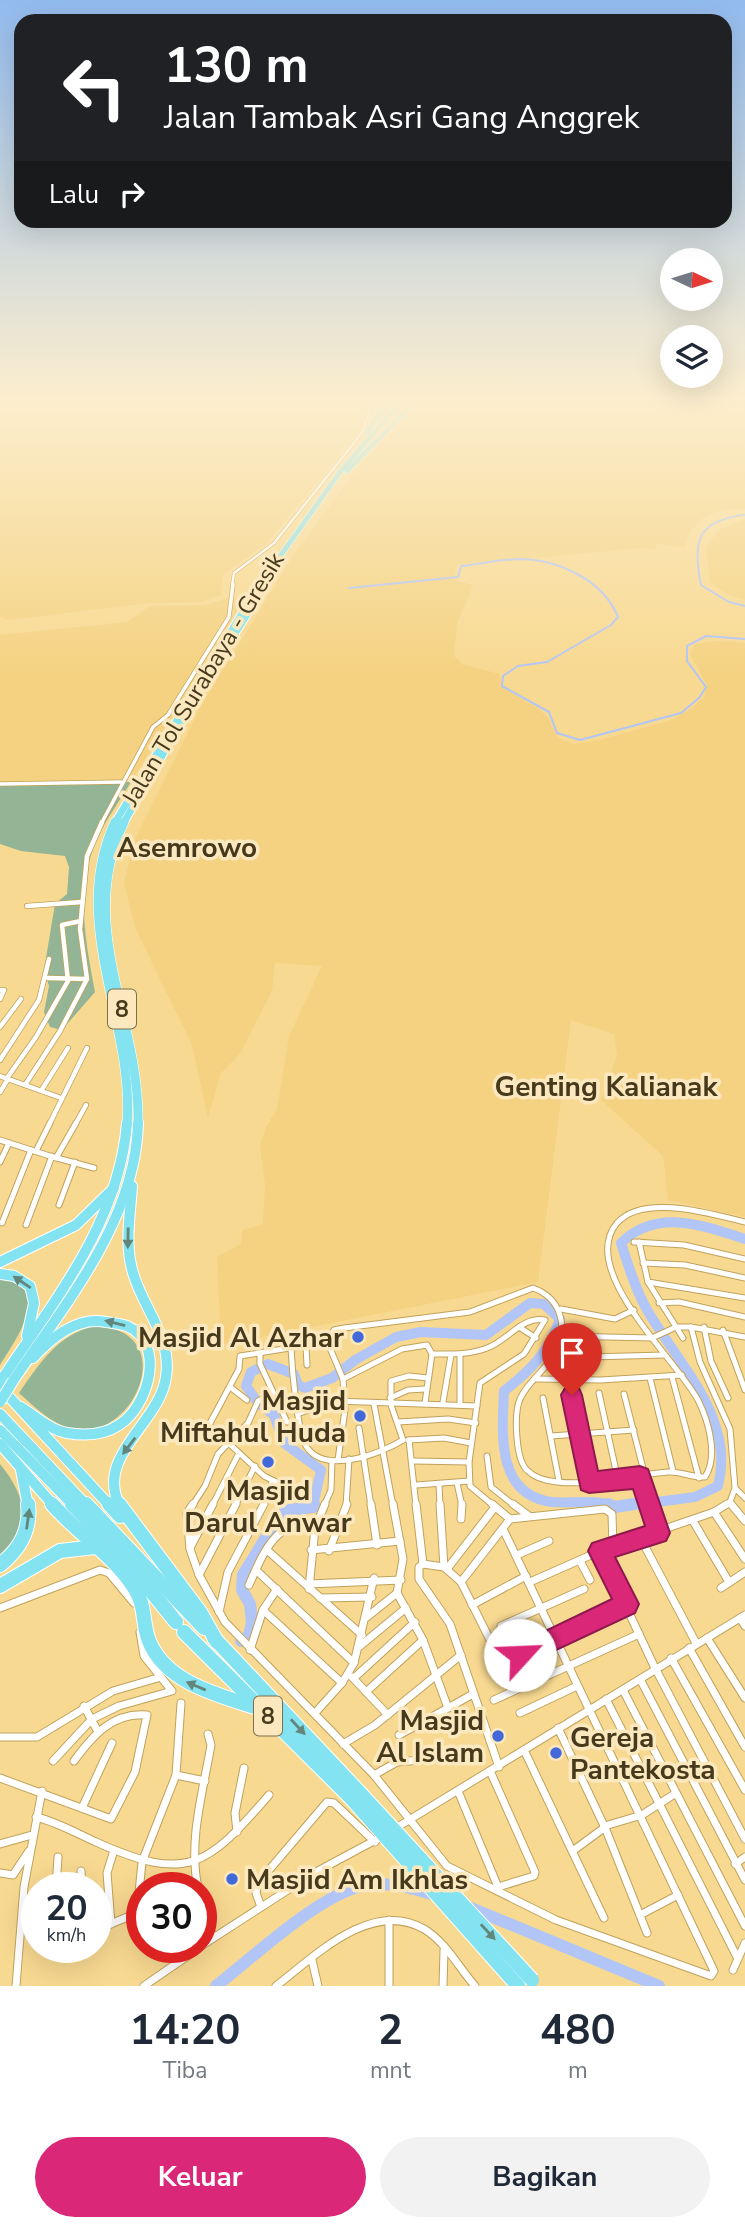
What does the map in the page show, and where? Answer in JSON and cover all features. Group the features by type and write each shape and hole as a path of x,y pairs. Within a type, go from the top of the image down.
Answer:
{"highway":[{"name":"Jalan Tol Surabaya - Gresik","path":"0,1402 23,1347 88,1250 105,1218 126,1148 129,1087 97,925 100,868 121,815 230,636 327,490"},
{"name":"Jalan Tol Surabaya - Gresik","path":"286,548 332,490"},
{"name":"Jalan Tol Surabaya - Gresik","path":"7,1380 105,1236 125,1192 138,1146 138,1086 105,923 108,868 126,821 230,636"},
{"path":"138,1146 127,1248 134,1278 163,1337 167,1375 162,1399 118,1460 112,1481 119,1507 200,1612 217,1642"},
{"path":"0,1262 71,1231 89,1217 116,1184"},
{"path":"0,1274 26,1282 35,1298 35,1310 23,1347"},
{"path":"21,1407 69,1434 99,1433 127,1420 137,1409 150,1382 151,1366 145,1344 130,1328 117,1322 93,1321 68,1329 38,1351 7,1380 21,1407 151,1551"},
{"name":"8","path":"0,1414 217,1642 529,1984"},
{"name":"8","path":"0,1430 121,1554 180,1627 261,1709 355,1795"},
{"path":"0,1444 95,1548 117,1566 136,1590 146,1614 148,1639 157,1656 191,1685 261,1709"},
{"path":"0,1565 21,1545 29,1526 30,1504 19,1465"},
{"path":"0,1586 60,1551 95,1548"}],"street":[{"path":"25,1085 60,1032 87,979 81,921 82,902 87,856 95,835 123,786 121,782 153,727 169,715 229,617 234,573 274,543 316,490"},
{"path":"0,784 121,782"},
{"path":"27,906 82,902"},
{"path":"0,1092 46,1022 69,977 61,927 63,924 81,921"},
{"path":"0,1060 30,1019 48,978 49,959"},
{"path":"48,978 87,979"},
{"path":"0,990 4,990 0,999"},
{"path":"0,1027 21,999"},
{"path":"41,1091 68,1048"},
{"path":"2,1223 34,1151 87,1048"},
{"path":"0,1076 61,1098"},
{"path":"26,1225 54,1157 86,1105"},
{"path":"0,1140 94,1168"},
{"path":"0,1162 9,1143"},
{"path":"59,1205 75,1162"},
{"path":"561,1309 562,1335 552,1358 521,1397 518,1406 518,1441 523,1465 538,1478 559,1481 618,1480 673,1471 699,1478 708,1475 709,1425 682,1375 652,1338 623,1294 604,1252 604,1241 614,1223 625,1216 655,1206 745,1222"},
{"path":"683,1338 648,1282 637,1242 684,1245 745,1259"},
{"path":"643,1263 685,1265 745,1278"},
{"path":"648,1282 745,1298"},
{"path":"296,1492 272,1482 227,1445 208,1423 239,1369 240,1356 327,1341 334,1330 421,1316 470,1312 528,1289 537,1289 561,1309 615,1319 634,1310"},
{"path":"659,1303 679,1302 745,1317"},
{"path":"432,1354 460,1356 480,1352 502,1341 531,1319 545,1320 537,1338 524,1354 482,1380 471,1443 469,1481 472,1489 510,1519 608,1510 612,1517 610,1528 614,1547"},
{"path":"519,1327 537,1338"},
{"path":"562,1335 652,1338 676,1327 704,1327 745,1337"},
{"path":"472,1605 528,1579 600,1551 693,1521 730,1502 736,1487 730,1429 700,1362 691,1327"},
{"path":"704,1327 711,1361 728,1398"},
{"path":"723,1330 745,1390"},
{"path":"309,1586 316,1523 331,1490 346,1399 327,1341"},
{"path":"306,1346 307,1365"},
{"path":"340,1375 402,1349 430,1346 432,1354 425,1403"},
{"path":"291,1348 306,1446 314,1454 335,1460 383,1454 406,1440 444,1438 471,1443"},
{"path":"260,1354 261,1366 287,1422"},
{"path":"443,1402 451,1354"},
{"path":"552,1358 665,1355"},
{"path":"460,1356 460,1404"},
{"path":"536,1379 650,1378 682,1375"},
{"path":"672,1377 699,1478"},
{"path":"428,1378 392,1378 391,1402 406,1440 416,1485 422,1564 419,1579 450,1624 499,1767"},
{"path":"650,1378 673,1471"},
{"path":"230,1387 247,1401"},
{"path":"391,1402 408,1390 425,1389"},
{"path":"599,1393 618,1480"},
{"path":"273,1394 257,1403 248,1423 218,1454 205,1486 187,1513 190,1549 199,1575 219,1612 250,1650 374,1775 447,1866 555,1920 711,1976 714,1971 642,1815 504,1531"},
{"path":"624,1394 634,1430 647,1500 658,1533"},
{"path":"572,1395 589,1482"},
{"path":"543,1398 559,1481"},
{"path":"300,1413 318,1403 346,1399 374,1404 443,1402 477,1406"},
{"path":"367,1617 397,1593 401,1580 400,1541 374,1404"},
{"path":"398,1422 448,1419 476,1423"},
{"path":"359,1428 377,1545"},
{"path":"551,1436 634,1430"},
{"path":"190,1549 238,1455"},
{"path":"486,1457 491,1487 530,1517"},
{"path":"330,1551 348,1502 349,1458"},
{"path":"412,1461 469,1462"},
{"path":"199,1575 255,1466"},
{"path":"416,1485 469,1481"},
{"path":"219,1612 228,1573 258,1520 272,1482"},
{"path":"457,1483 463,1509 461,1519"},
{"path":"439,1484 446,1568"},
{"path":"736,1487 745,1486"},
{"path":"736,1487 745,1498"},
{"path":"730,1502 745,1521"},
{"path":"446,1568 495,1507"},
{"path":"714,1512 745,1559"},
{"path":"461,1582 504,1531 510,1519"},
{"path":"249,1586 274,1537 292,1522 302,1520 316,1523"},
{"path":"693,1521 729,1581"},
{"path":"640,1538 745,1747"},
{"path":"311,1550 330,1551 400,1541"},
{"path":"517,1555 550,1541"},
{"path":"267,1549 362,1635"},
{"path":"600,1551 656,1670 745,1839"},
{"path":"580,1561 590,1580"},
{"path":"422,1564 446,1568 461,1582 500,1663 627,1604"},
{"path":"0,1608 105,1570 122,1585 136,1606 144,1656 172,1691 119,1706 92,1719 53,1761"},
{"path":"256,1570 354,1663"},
{"path":"721,1588 729,1581 744,1575"},
{"path":"309,1586 374,1578 401,1580"},
{"path":"351,1676 372,1597 374,1578"},
{"path":"250,1650 263,1610 277,1589"},
{"path":"500,1626 584,1589"},
{"path":"397,1593 423,1640 448,1708"},
{"path":"319,1598 372,1597"},
{"path":"360,1646 406,1608"},
{"path":"263,1610 342,1683"},
{"path":"217,1935 314,1873 375,1842 491,1773 671,1658 743,1617 745,1626"},
{"path":"315,1713 342,1683 415,1622"},
{"path":"494,1700 639,1634"},
{"path":"707,1638 745,1698"},
{"path":"366,1692 423,1640"},
{"path":"343,1744 373,1729 435,1671 461,1655"},
{"path":"671,1658 745,1790"},
{"path":"351,1676 388,1715"},
{"path":"0,1737 37,1737 84,1706 113,1692 161,1677"},
{"path":"640,1679 745,1880"},
{"path":"520,1713 577,1686"},
{"path":"623,1690 745,1926"},
{"path":"399,1735 473,1694"},
{"path":"606,1699 737,1957"},
{"path":"141,1872 142,1862 176,1775 181,1703"},
{"path":"84,1706 97,1730"},
{"path":"0,1778 42,1791 108,1819 114,1816 135,1772 148,1716 142,1714 125,1717 97,1730 74,1761"},
{"path":"558,1728 606,1830 647,1933"},
{"path":"194,1872 192,1864 211,1745 208,1734"},
{"path":"82,1808 112,1743"},
{"path":"524,1751 574,1850 604,1918"},
{"path":"374,1775 397,1762 433,1759"},
{"path":"237,1833 235,1813 244,1768"},
{"path":"491,1773 535,1871 534,1876 500,1891"},
{"path":"176,1775 205,1781"},
{"path":"16,1986 22,1904 32,1835 42,1791"},
{"path":"458,1791 500,1891"},
{"path":"574,1850 622,1819 625,1821 642,1815 676,1793"},
{"path":"36,1816 142,1862 175,1868 192,1864 221,1847 237,1833 269,1795"},
{"path":"261,1907 256,1893 258,1884 327,1802 334,1803 375,1842"},
{"path":"0,1844 32,1835"},
{"path":"0,1873 13,1875 30,1850"},
{"path":"107,1872 114,1850"},
{"path":"57,1872 58,1857"},
{"path":"735,1864 745,1857"},
{"path":"640,1915 678,1895"},
{"path":"389,1920 389,1986"},
{"path":"276,1986 363,1925 389,1920 415,1925 427,1931 475,1986"},
{"path":"733,1970 745,1943"},
{"path":"443,1986 444,1949"},
{"path":"312,1960 318,1986"},
{"path":"144,1986 177,1963"}],"shaded area":[{"path":"0,490 311,490 266,544 223,574 221,595 201,602 150,603 8,620 0,617"},
{"path":"342,490 745,490 745,509 724,509 703,518 690,531 685,547 657,544 655,550 642,548 458,565 455,571 457,581 473,585 457,624 454,656 462,664 499,674 504,688 539,709 548,718 558,738 573,744 592,742 672,720 704,697 707,685 690,654 695,644 717,641 745,643 745,1217 668,1200 663,1156 601,1100 617,1056 614,1034 571,1020 538,1282 221,1345 217,1257 241,1244 242,1230 263,1224 265,1185 260,1146 266,1127 277,1109 289,1036 322,966 275,963 272,991 239,1055 221,1073 208,1118 192,1045 135,928 124,883 135,839 201,706 294,554"},
{"path":"745,519 745,600 728,595 710,582 706,548 720,529"},
{"path":"245,597 131,782 0,785 0,635 127,622 150,606 206,605 229,598"}],"green space":[{"path":"131,782 100,833 87,872 84,892 85,932 95,992 68,1023 58,1029 50,1027 44,1012 49,986 44,970 55,904 67,894 69,867 65,856 21,851 0,844 0,785"},
{"path":"0,1279 16,1283 25,1291 28,1302 22,1328 0,1365"},
{"path":"95,1326 122,1332 137,1346 143,1364 140,1385 130,1404 114,1420 94,1429 72,1429 50,1419 19,1393 42,1361 60,1343"},
{"path":"0,1464 21,1500 22,1523 11,1546 0,1557"}],"waterway":[{"path":"745,515 717,522 708,528 698,545 697,556 701,585 729,602 745,606"},
{"path":"349,588 458,577 461,566 521,559 550,563 578,574 602,592 618,617 611,625 547,662 518,666 503,676 502,686 549,712 557,733 580,740 681,713 699,698 706,687 687,661 687,646 706,636 745,639"},
{"path":"626,1506 695,1497 718,1486 721,1461 719,1437 711,1414 700,1392 646,1308 621,1243 635,1232 665,1223 696,1225 745,1239"},
{"path":"313,1506 321,1470 284,1443 274,1415 258,1403 246,1386 251,1372 268,1364 294,1374 298,1385 305,1388 332,1378 355,1360 396,1337 421,1332 486,1335 530,1303 544,1304 560,1319 556,1331 538,1360 504,1391 504,1443 506,1460 512,1475 521,1488 534,1497 552,1502 590,1502 612,1506"},
{"path":"241,1641 249,1636 252,1622 250,1604 242,1590 243,1575 279,1516 290,1510 313,1507 314,1504"},
{"path":"608,1504 615,1507 634,1504"},
{"path":"216,1986 305,1915 343,1893 370,1884 389,1884 435,1895"},
{"path":"471,1908 659,1986"}],"place":[{"name":"Masjid Al Azhar","path":"358,1337"},
{"name":"Masjid Miftahul Huda","path":"360,1416"},
{"name":"Masjid Darul Anwar","path":"268,1462"},
{"name":"Masjid Al Islam","path":"498,1736"},
{"name":"Gereja Pantekosta","path":"556,1753"},
{"name":"Masjid Am Ikhlas","path":"232,1879"}],"district":[{"name":"Asemrowo","path":"187,847"},
{"name":"Genting Kalianak","path":"606,1086"}],"route":[{"path":"520,1655 627,1604 600,1551 658,1533 640,1477 589,1482 572,1395"}]}
